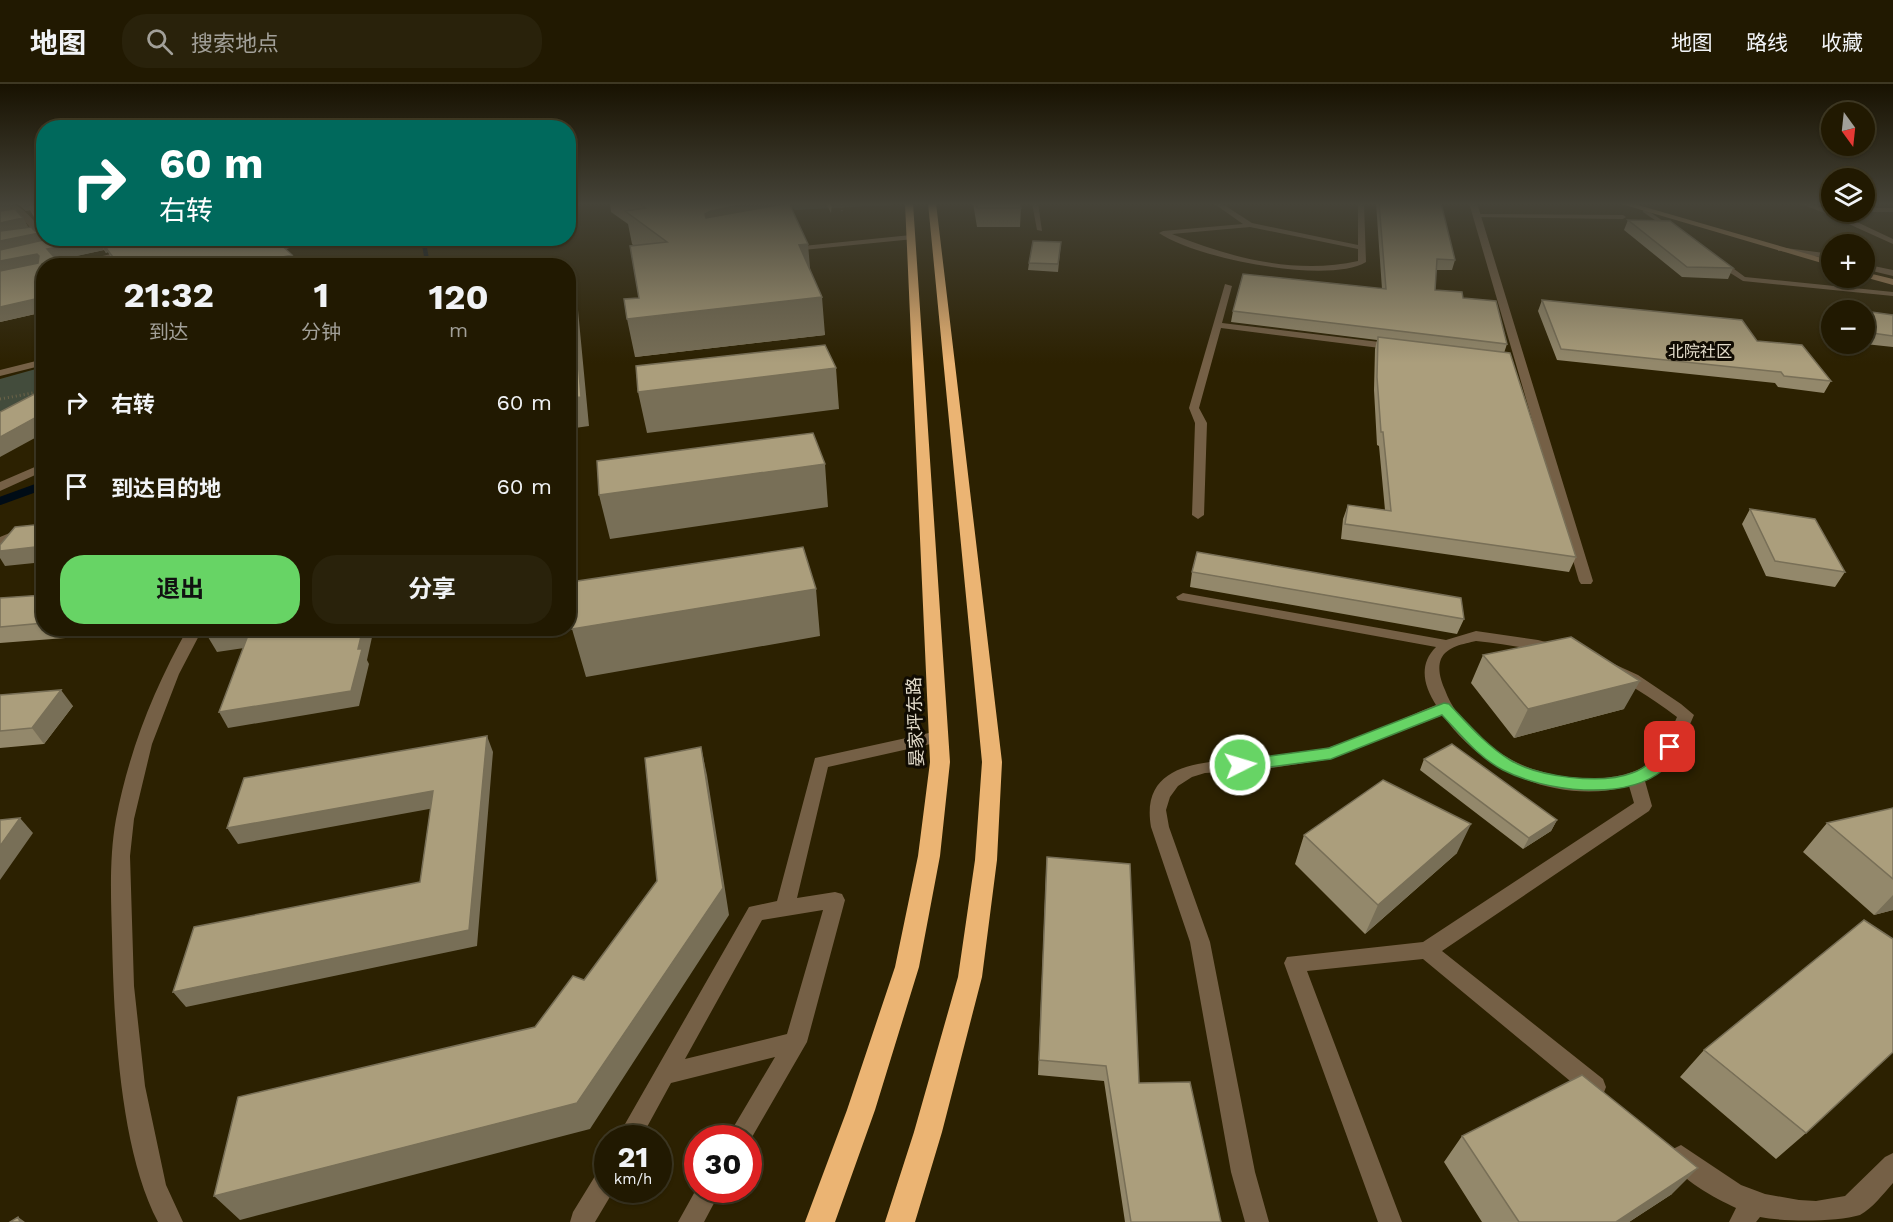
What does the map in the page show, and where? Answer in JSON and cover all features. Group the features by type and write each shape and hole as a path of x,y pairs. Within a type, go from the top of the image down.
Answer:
{"highway":[{"name":"晏家坪东路","path":"820,1222 861,1110 908,967 929,856 940,762 912,256"},
{"path":"900,1222 928,1132 970,977 986,860 992,762 938,256"}],"street":[{"path":"1489,256 1586,581"},
{"path":"1804,256 1821,261"},
{"path":"1875,269 1893,273"},
{"path":"1875,277 1893,282"},
{"path":"1198,515 1201,423 1194,408 1227,286"},
{"path":"1216,325 1404,348"},
{"path":"1509,361 1521,363"},
{"path":"0,487 36,470"},
{"path":"0,543 36,529"},
{"path":"1183,597 1445,644"},
{"path":"171,1222 154,1187 138,1109 123,981 120,892 124,821 149,721 164,687 192,636"},
{"path":"1476,636 1536,644 1599,661 1644,685 1686,715 1658,765 1636,778 1604,784 1566,783 1537,777 1508,766 1483,750 1444,708 1433,684 1432,663 1436,652 1445,644 1459,638 1476,636"},
{"path":"1257,1222 1243,1172 1200,942 1160,827 1158,810 1162,795 1172,782 1186,772 1205,767 1258,764 1331,753 1444,708"},
{"path":"785,908 821,762 938,737"},
{"path":"1390,1222 1294,963 1428,950 1643,806 1636,778"},
{"path":"636,1125 756,913 835,900 796,1042 747,1125"},
{"path":"1428,950 1614,1102"},
{"path":"665,1074 796,1042"},
{"path":"1660,1140 1747,1213 1826,1215 1852,1206 1893,1165"},
{"path":"583,1222 594,1202"},
{"path":"690,1222 701,1203"}],"lane":[{"path":"1227,256 1271,265 1328,268 1350,267 1362,262 1362,256"},
{"path":"1714,258 1743,279 1893,294"},
{"path":"0,373 36,364"}],"path":[{"path":"0,399 36,392"}],"green space":[{"path":"36,369 36,394 0,412 0,379"}],"building":[{"path":"0,256 26,256 0,261"},
{"path":"39,256 53,256 55,258 39,258"},
{"path":"112,256 287,256 278,258 114,258"},
{"path":"632,256 804,256 822,297 627,319 624,299 639,298"},
{"path":"1030,256 1059,256 1058,264 1029,263"},
{"path":"1383,256 1454,256 1455,260 1437,259 1435,290 1462,292 1463,298 1496,301 1507,344 1233,311 1243,274 1386,289"},
{"path":"1673,256 1717,256 1733,268 1687,267"},
{"path":"36,263 36,299 0,307 0,271"},
{"path":"1542,300 1742,320 1757,341 1802,345 1831,381 1784,376 1781,372 1561,349"},
{"path":"1875,313 1893,315 1893,336 1875,333"},
{"path":"576,334 581,397 576,397"},
{"path":"1378,337 1510,353 1576,557 1345,524 1348,505 1391,511 1383,432 1381,432 1377,377"},
{"path":"825,345 836,368 638,392 636,366"},
{"path":"36,393 36,417 0,437 0,412"},
{"path":"813,433 825,464 599,495 597,461"},
{"path":"1750,509 1815,519 1845,572 1775,561"},
{"path":"36,525 36,547 0,551 0,545 15,527"},
{"path":"803,547 816,589 576,628 576,581"},
{"path":"1197,552 1461,598 1464,619 1192,572"},
{"path":"36,596 36,624 0,627 0,598"},
{"path":"248,636 361,636 358,649 362,649 351,691 219,712"},
{"path":"1571,637 1640,681 1528,709 1483,655"},
{"path":"61,690 32,728 0,731 0,695"},
{"path":"487,736 469,930 173,992 194,927 420,882 433,791 227,828 244,778"},
{"path":"1452,744 1557,820 1529,838 1424,759"},
{"path":"701,747 723,888 577,1103 214,1196 238,1097 535,1027 573,976 584,980 657,881 645,758"},
{"path":"1383,780 1471,824 1378,905 1304,835"},
{"path":"1893,808 1893,879 1827,823"},
{"path":"20,818 0,846 0,820"},
{"path":"1047,857 1130,864 1139,1083 1190,1082 1221,1222 1131,1222 1106,1066 1039,1060"},
{"path":"1864,920 1893,939 1893,1052 1806,1133 1704,1050"},
{"path":"1582,1075 1698,1168 1616,1222 1519,1222 1462,1136"},
{"path":"18,1217 20,1222 10,1222"}],"waterway":[{"path":"0,501 36,488"}],"district":[{"name":"北院社区","path":"1700,351"}],"route":[{"path":"1240,765 1331,753 1444,708 1483,750 1508,766 1537,777 1566,783 1604,784 1636,778 1658,765 1670,747"}]}
